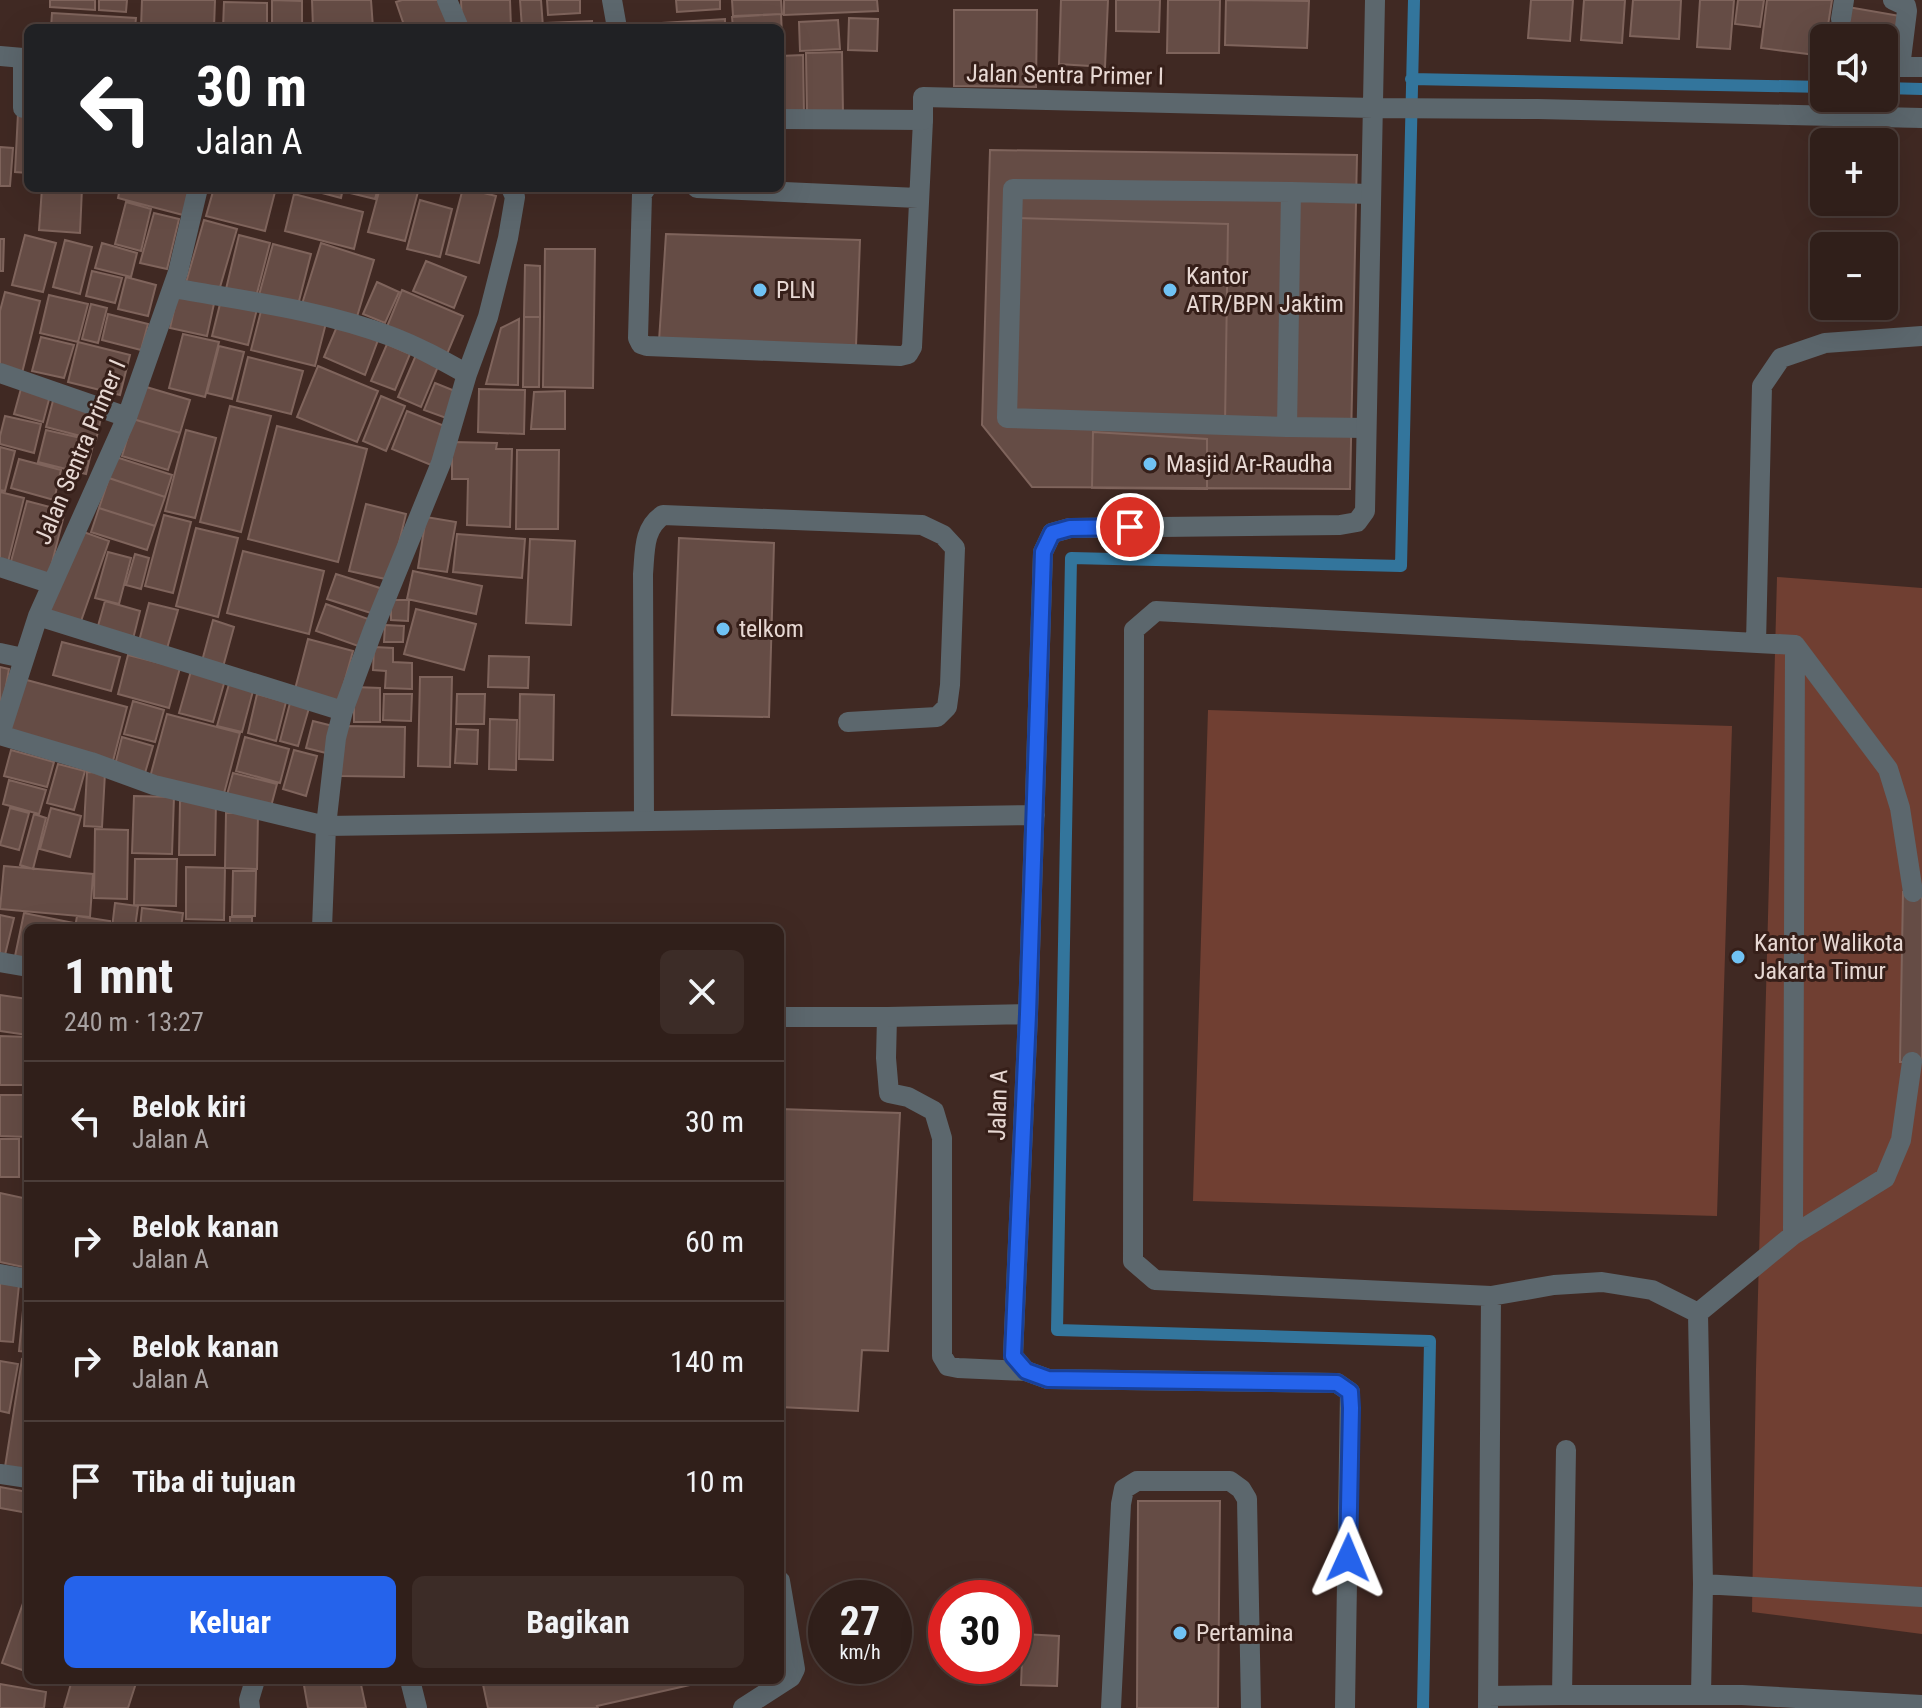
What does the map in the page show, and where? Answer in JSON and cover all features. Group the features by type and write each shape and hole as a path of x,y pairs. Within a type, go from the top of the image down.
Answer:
{"street":[{"path":"447,0 457,24"},
{"path":"612,0 616,24"},
{"path":"1371,194 1013,189 1007,418 1366,428 1371,194 1380,108 1375,0"},
{"path":"1893,0 1906,6 1907,11 1898,45"},
{"path":"0,56 23,58 23,108"},
{"path":"1898,67 1922,67"},
{"name":"Jalan Sentra Primer I","path":"923,120 923,97 1380,108"},
{"path":"1380,108 1922,118"},
{"path":"643,192 638,338 641,344 908,354 912,347 923,120 784,119"},
{"name":"Jalan Sentra Primer I","path":"0,734 38,616 127,417 178,272 197,192"},
{"path":"322,924 326,826 336,738 343,711 441,463 501,272 515,197 513,192"},
{"path":"784,192 918,198"},
{"path":"1287,427 1291,192"},
{"path":"173,288 324,316 390,335 431,353 467,374"},
{"path":"1756,643 1762,386 1781,358 1825,343 1922,336"},
{"path":"0,373 127,417"},
{"name":"Jalan A","path":"1026,1371 1013,1356 1043,552 1052,533 1070,528 1340,525 1357,522 1365,511 1366,428"},
{"path":"644,821 643,574 647,537 655,521 663,515 922,525 943,535 955,548 947,707 937,717 848,722"},
{"path":"0,567 52,584"},
{"path":"1698,1313 1652,1290 1602,1282 1554,1285 1491,1296 1155,1280 1133,1261 1134,630 1156,611 1795,645"},
{"path":"38,616 343,711"},
{"path":"1795,645 1888,769 1900,808 1913,892"},
{"path":"1793,1235 1795,645"},
{"path":"0,653 23,658"},
{"path":"0,734 154,785 326,826 1035,815"},
{"path":"0,962 24,966"},
{"path":"784,1017 1028,1014"},
{"path":"887,1017 889,1093 908,1097 934,1111 942,1138 942,1356 948,1366 1026,1371 1048,1379 1337,1383 1350,1392 1345,1708"},
{"path":"1698,1313 1793,1235 1885,1178 1901,1140 1912,1062"},
{"path":"0,1274 24,1278"},
{"path":"1491,1296 1488,1702 1562,1695 1742,1695 1922,1705"},
{"path":"1698,1313 1703,1584 1701,1695"},
{"path":"1562,1695 1566,1450"},
{"path":"0,1474 24,1477"},
{"path":"1111,1708 1124,1489 1137,1481 1230,1481 1241,1489 1247,1499 1251,1708"},
{"path":"1703,1584 1922,1597"},
{"path":"784,1604 795,1669 784,1682"},
{"path":"250,1708 254,1684"},
{"path":"411,1684 417,1708"},
{"path":"743,1708 780,1684"}],"shaded area":[{"path":"1777,577 1922,588 1922,1634 1752,1612"},
{"path":"1208,710 1732,726 1717,1216 1193,1201"}],"building":[{"path":"50,0 95,0 95,10 50,7"},
{"path":"99,0 127,0 126,12 99,10"},
{"path":"142,0 215,0 214,24 141,24"},
{"path":"272,0 302,1 302,24 272,24"},
{"path":"312,0 371,0 373,24 313,24"},
{"path":"441,0 450,24 404,24 396,2"},
{"path":"461,0 510,0 511,24 462,24"},
{"path":"520,0 541,0 543,24 522,24"},
{"path":"547,0 580,0 580,13 548,15"},
{"path":"676,0 720,0 720,9 677,12"},
{"path":"732,0 781,0 782,14 733,16"},
{"path":"784,0 877,0 878,11 784,15"},
{"path":"1061,0 1108,0 1105,67 1059,64"},
{"path":"1116,0 1160,0 1159,32 1116,31"},
{"path":"1168,0 1220,0 1219,53 1167,53"},
{"path":"1226,0 1309,1 1307,48 1225,45"},
{"path":"1531,0 1573,0 1570,41 1528,38"},
{"path":"1584,0 1625,0 1622,43 1581,40"},
{"path":"1633,0 1681,0 1679,39 1630,36"},
{"path":"1700,0 1734,0 1730,49 1697,47"},
{"path":"1738,0 1764,0 1760,27 1735,24"},
{"path":"1767,0 1832,0 1828,24 1810,24 1810,54 1761,48"},
{"path":"224,2 267,3 267,24 223,24"},
{"path":"1848,7 1900,16 1898,28 1898,24 1845,24"},
{"path":"954,10 1037,10 1036,87 954,86"},
{"path":"52,13 136,18 135,24 51,24"},
{"path":"781,14 781,24 733,24 732,17"},
{"path":"849,18 878,19 877,51 848,50"},
{"path":"725,19 725,24 646,24"},
{"path":"838,20 840,49 800,51 799,22"},
{"path":"592,21 592,24 546,23"},
{"path":"842,52 843,115 807,115 806,53"},
{"path":"803,55 804,115 784,115 784,56"},
{"path":"18,113 24,114 24,173 15,172"},
{"path":"0,147 13,148 10,186 0,186"},
{"name":"Kantor ATR/BPN Jaktim","path":"990,150 1357,155 1350,489 1032,487 982,425"},
{"path":"42,192 82,192 80,233 39,230"},
{"path":"119,192 189,192 183,215 118,198"},
{"path":"213,192 275,192 265,231 206,216"},
{"path":"318,192 342,192 341,198"},
{"path":"346,192 377,192 375,199"},
{"path":"379,192 418,192 405,241 368,232"},
{"path":"462,192 496,196 479,263 446,254"},
{"path":"294,194 363,212 354,249 285,231"},
{"path":"420,200 452,209 440,257 407,249"},
{"path":"126,202 151,209 141,251 115,244"},
{"path":"154,213 179,219 167,269 140,263"},
{"name":"Kantor ATR/BPN Jaktim","path":"1012,218 1228,224 1225,425 1007,418"},
{"path":"204,220 237,229 218,294 185,286"},
{"name":"PLN","path":"666,234 860,240 856,346 659,341"},
{"path":"25,235 56,243 43,292 12,285"},
{"path":"239,235 270,243 256,297 226,289"},
{"path":"0,239 4,239 3,271 0,271"},
{"path":"65,240 92,247 80,294 53,287"},
{"path":"102,243 137,253 131,277 95,268"},
{"path":"321,243 374,260 356,320 302,304"},
{"path":"273,244 311,254 298,305 259,295"},
{"path":"545,249 595,249 593,388 543,387"},
{"path":"426,261 466,277 454,308 413,291"},
{"path":"525,265 540,266 540,317 524,317"},
{"path":"92,271 122,278 115,303 86,296"},
{"path":"126,277 156,285 148,316 118,309"},
{"path":"377,282 399,292 385,323 363,314"},
{"path":"402,290 463,316 447,354 386,329"},
{"path":"5,292 40,301 22,373 0,368 0,311"},
{"path":"178,292 215,299 207,336 170,328"},
{"path":"49,295 88,304 78,342 40,333"},
{"path":"221,300 257,309 248,345 212,336"},
{"path":"91,304 107,308 98,343 82,339"},
{"path":"262,307 326,323 315,366 251,350"},
{"path":"108,314 148,324 141,350 102,340"},
{"path":"524,317 540,317 539,387 523,387"},
{"path":"519,319 518,385 486,384 501,328"},
{"path":"338,324 378,340 365,375 324,357"},
{"path":"183,334 219,342 205,397 169,388"},
{"path":"41,337 74,345 64,378 32,371"},
{"path":"78,342 130,355 120,395 68,382"},
{"path":"387,344 410,354 395,390 371,381"},
{"path":"219,346 244,352 232,399 207,393"},
{"path":"416,355 439,364 421,407 398,397"},
{"path":"248,357 303,371 291,414 237,401"},
{"path":"318,366 378,391 357,442 297,417"},
{"path":"435,383 460,393 449,419 424,410"},
{"path":"22,385 51,392 43,422 14,414"},
{"path":"143,386 190,400 180,433 133,419"},
{"path":"479,389 525,390 524,434 478,432"},
{"path":"565,391 565,429 531,429 534,392"},
{"path":"381,396 405,406 386,451 363,441"},
{"path":"54,397 103,409 96,440 46,427"},
{"path":"230,406 271,416 241,532 200,522"},
{"path":"407,411 447,427 431,465 392,449"},
{"path":"5,416 41,424 34,453 0,444"},
{"path":"133,419 180,433 168,470 122,456"},
{"path":"277,426 367,449 338,562 248,539"},
{"path":"46,430 94,441 86,474 38,462"},
{"path":"186,430 216,438 195,518 165,511"},
{"name":"Masjid Ar-Raudha","path":"1093,432 1207,439 1207,489 1092,488"},
{"path":"452,442 497,443 496,449 512,449 510,527 467,525 468,479 452,479"},
{"path":"0,447 15,451 5,491 0,490"},
{"path":"517,450 559,450 558,529 516,529"},
{"path":"116,457 172,475 165,497 109,478"},
{"path":"19,459 61,470 54,500 11,488"},
{"path":"109,478 165,497 155,526 99,508"},
{"path":"0,492 24,498 7,566 0,564"},
{"path":"27,501 65,511 49,575 10,565"},
{"path":"366,504 406,514 390,580 349,571"},
{"path":"99,508 155,526 147,550 91,532"},
{"path":"164,515 191,522 173,593 145,586"},
{"path":"426,517 456,522 447,572 418,568"},
{"path":"196,528 238,538 218,617 176,606"},
{"path":"78,530 109,541 80,624 49,613"},
{"path":"457,534 525,539 522,578 453,572"},
{"name":"telkom","path":"679,538 774,543 769,717 672,715"},
{"path":"530,539 575,541 571,625 526,623"},
{"path":"243,551 324,571 309,634 227,613"},
{"path":"108,552 131,558 119,604 95,598"},
{"path":"135,554 149,558 141,589 126,585"},
{"path":"413,571 482,586 476,614 407,599"},
{"path":"336,574 383,589 374,614 327,599"},
{"path":"391,600 409,600 408,621 391,620"},
{"path":"105,601 140,611 132,643 96,633"},
{"path":"149,603 178,610 166,652 138,645"},
{"path":"326,604 371,620 361,647 316,631"},
{"path":"416,609 476,624 464,670 404,654"},
{"path":"213,620 234,627 223,667 202,661"},
{"path":"385,625 404,626 403,642 384,642"},
{"path":"308,639 353,651 338,705 294,693"},
{"path":"62,642 120,657 111,691 53,675"},
{"path":"374,647 393,648 393,662 412,663 412,689 385,688 386,671 373,670"},
{"path":"128,655 180,668 169,708 118,694"},
{"path":"489,656 529,657 528,688 488,687"},
{"path":"0,667 9,669 3,703 0,702"},
{"path":"191,671 225,680 213,722 179,713"},
{"path":"420,677 452,677 450,767 418,766"},
{"path":"23,679 127,707 113,761 8,733"},
{"path":"229,684 253,691 242,732 217,726"},
{"path":"354,687 380,688 380,722 354,722"},
{"path":"257,694 286,702 276,741 248,733"},
{"path":"384,694 412,694 411,721 383,720"},
{"path":"457,694 485,694 484,724 456,724"},
{"path":"520,694 554,695 553,760 519,759"},
{"path":"133,701 164,710 155,742 124,734"},
{"path":"290,703 309,708 298,746 280,741"},
{"path":"167,714 240,733 222,801 149,781"},
{"path":"490,719 517,720 516,770 489,769"},
{"path":"313,721 333,726 326,753 306,748"},
{"path":"342,726 405,727 404,777 341,776"},
{"path":"457,729 478,730 477,764 455,763"},
{"path":"122,737 153,746 145,773 115,765"},
{"path":"245,737 289,749 280,783 236,771"},
{"path":"11,750 54,762 47,787 4,776"},
{"path":"294,750 317,756 306,796 283,789"},
{"path":"58,764 85,771 74,810 47,803"},
{"path":"87,772 105,773 102,827 84,826"},
{"path":"233,773 277,784 269,814 225,802"},
{"path":"9,780 46,790 39,814 3,804"},
{"path":"134,796 174,797 172,854 132,853"},
{"path":"180,801 216,801 215,855 179,855"},
{"path":"10,808 29,813 19,850 0,845"},
{"path":"51,808 81,816 70,857 40,849"},
{"path":"226,813 258,813 257,869 225,868"},
{"path":"34,814 46,818 33,869 20,865"},
{"path":"95,829 128,830 127,899 94,898"},
{"path":"135,859 177,859 176,906 134,905"},
{"path":"4,866 93,874 90,917 0,909"},
{"path":"186,867 225,868 224,920 186,919"},
{"path":"233,871 256,871 255,916 232,916"},
{"path":"1903,892 1922,892 1922,1062 1900,1062"},
{"path":"115,903 138,906 136,924 112,924"},
{"path":"142,908 183,913 182,924 140,924"},
{"path":"24,913 74,923 24,924 24,962 14,961"},
{"path":"0,915 14,918 4,959 0,958"},
{"path":"77,916 110,921 110,924 76,924"},
{"path":"230,917 252,917 252,924 230,924"},
{"path":"0,995 24,998 24,1034 0,1031"},
{"path":"0,1036 24,1037 24,1085 0,1085"},
{"path":"0,1095 24,1095 24,1137 0,1136"},
{"path":"784,1109 900,1113 888,1351 862,1350 858,1411 784,1407"},
{"path":"0,1139 19,1139 19,1177 0,1177"},
{"path":"0,1193 24,1198 24,1267 0,1262"},
{"path":"0,1283 19,1285 13,1342 0,1341"},
{"path":"24,1300 24,1352 19,1351"},
{"path":"22,1359 24,1359 24,1470 5,1467"},
{"path":"0,1361 18,1364 9,1413 0,1411"},
{"path":"0,1487 24,1491 24,1512 0,1508"},
{"path":"1138,1501 1220,1501 1218,1708 1137,1708"},
{"path":"24,1600 24,1671 2,1663"},
{"path":"1032,1634 1059,1636 1057,1686 1021,1685 1032,1684"},
{"path":"0,1684 46,1692 44,1708 0,1708"},
{"path":"71,1684 136,1684 128,1708 64,1708"},
{"path":"304,1684 361,1684 366,1708 308,1708"},
{"path":"483,1684 694,1684 598,1708 488,1708"}],"waterway":[{"path":"1414,0 1401,566 1071,558 1057,1330 1430,1341 1423,1708"},
{"path":"1411,79 1810,87"},
{"path":"1898,88 1922,89"}],"place":[{"name":"PLN","path":"760,290"},
{"name":"Kantor ATR/BPN Jaktim","path":"1170,290"},
{"name":"Masjid Ar-Raudha","path":"1150,464"},
{"name":"telkom","path":"723,629"},
{"name":"Kantor Walikota Jakarta Timur","path":"1738,957"},
{"name":"Pertamina","path":"1180,1633"}],"route":[{"path":"1130,527 1070,528 1052,533 1043,552 1013,1356 1026,1371 1048,1379 1337,1383 1350,1392 1348,1558"}]}
